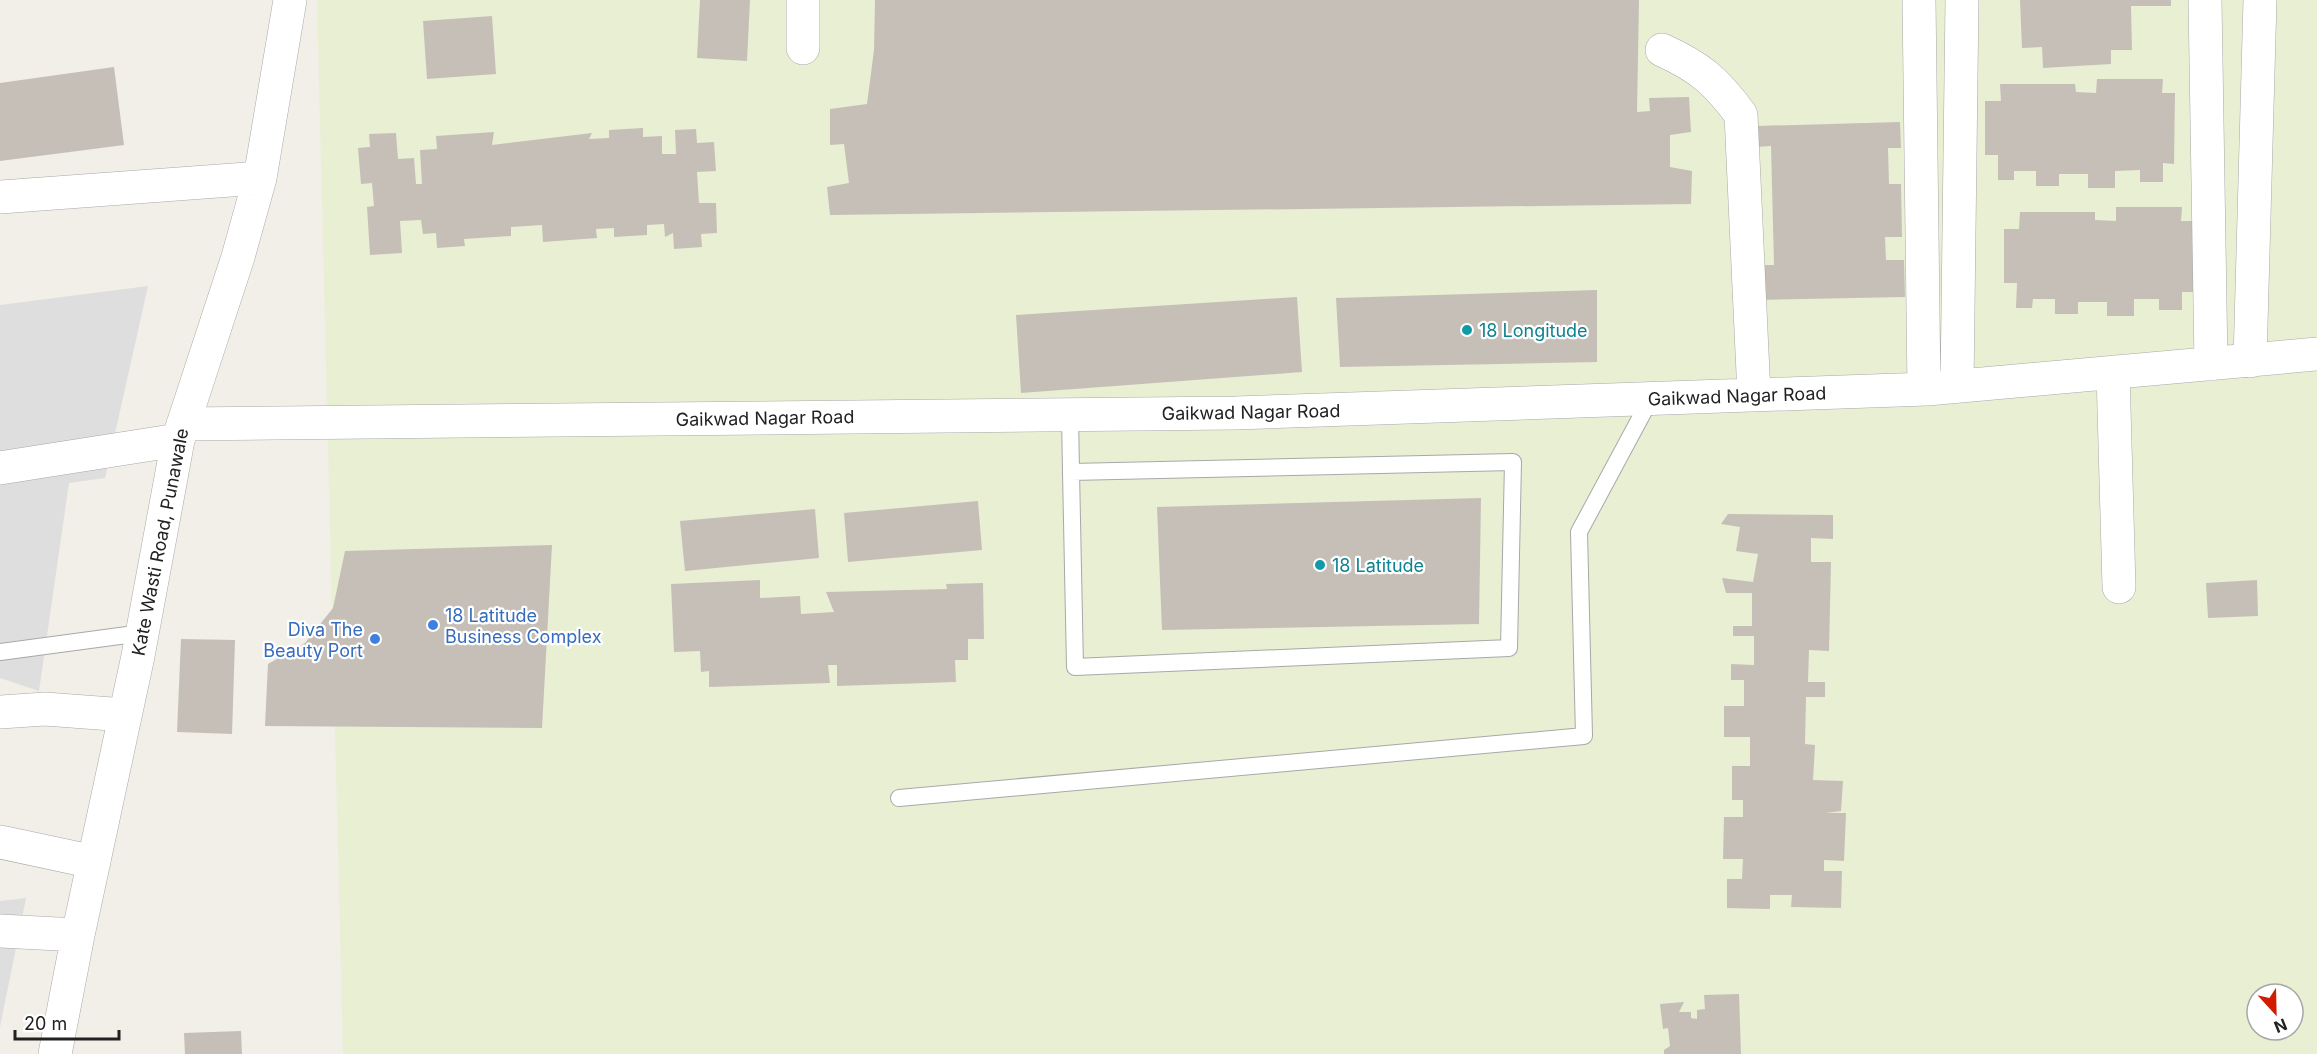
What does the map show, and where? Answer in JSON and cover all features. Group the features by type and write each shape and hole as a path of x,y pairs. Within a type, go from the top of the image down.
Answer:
{"street":[{"name":"Kate Wasti Road, Punawale","path":"55,1054 142,633 180,432 238,257 260,178 290,0"},
{"path":"803,0 803,48"},
{"path":"1919,0 1924,389"},
{"path":"1957,386 1962,0"},
{"path":"2205,0 2211,364"},
{"path":"2250,361 2260,0"},
{"path":"1662,50 1692,63 1720,86 1741,115 1754,395"},
{"path":"0,197 260,178"},
{"name":"Gaikwad Nagar Road","path":"0,468 180,432 1236,413 1924,389 2317,354"},
{"path":"2113,372 2119,587"},
{"path":"0,712 45,709 125,715"},
{"path":"0,842 94,862"},
{"path":"0,931 78,935"}],"lane":[{"path":"899,798 1584,736 1579,532 1651,398"},
{"path":"1070,415 1071,472 1075,667 1509,648 1513,462 1071,472"},
{"path":"0,652 142,633"}],"shaded area":[{"path":"148,286 105,478 69,483 39,691 0,678 0,305"},
{"path":"26,898 0,1027 0,901"}],"green space":[{"path":"317,0 2317,0 2317,1054 343,1054"}],"building":[{"path":"700,0 750,0 747,61 697,58"},
{"path":"875,0 1639,0 1637,112 1650,111 1649,98 1689,97 1691,132 1670,135 1670,167 1692,171 1691,204 830,215 827,187 849,183 844,144 830,145 830,109 867,104 874,50"},
{"path":"2020,0 2171,0 2171,6 2131,6 2132,50 2111,50 2111,64 2043,68 2042,47 2022,48"},
{"path":"492,16 496,74 427,79 423,21"},
{"path":"114,67 124,145 0,161 0,83"},
{"path":"2097,79 2163,79 2162,93 2175,93 2174,164 2163,163 2163,182 2140,182 2140,170 2115,171 2115,188 2088,188 2088,174 2059,174 2059,186 2036,186 2036,171 2014,171 2014,180 1998,180 1998,155 1985,155 1985,101 2001,101 2000,84 2075,84 2076,92 2096,93"},
{"path":"1900,122 1901,148 1888,148 1889,184 1901,184 1902,237 1885,237 1886,260 1904,260 1905,297 1755,300 1755,265 1774,265 1771,146 1756,147 1756,126"},
{"path":"643,128 643,137 662,136 662,154 676,154 675,130 696,129 697,143 714,142 716,171 697,172 699,203 716,203 717,233 701,234 702,247 674,249 673,233 665,237 664,224 647,225 647,235 614,237 614,228 596,229 597,238 543,242 542,225 511,227 511,236 464,239 465,246 437,248 436,233 423,234 421,220 400,221 402,253 370,255 367,207 374,206 372,183 361,184 358,148 370,147 369,134 396,133 398,159 414,158 416,184 422,184 420,150 437,149 436,136 494,132 492,145 592,133 589,139 609,138 609,130"},
{"path":"2116,207 2182,207 2181,221 2193,221 2193,292 2182,292 2182,310 2159,310 2159,299 2134,299 2134,316 2107,316 2107,302 2078,302 2078,314 2055,314 2055,299 2033,299 2032,308 2016,308 2017,283 2004,283 2004,229 2019,229 2020,212 2095,212 2095,220 2116,221"},
{"name":"18 Longitude","path":"1597,290 1597,362 1340,367 1336,298"},
{"path":"1297,297 1302,372 1021,393 1016,315"},
{"name":"18 Latitude","path":"1481,498 1479,624 1162,630 1157,507"},
{"path":"978,501 982,550 848,562 844,513"},
{"path":"815,509 819,558 685,571 680,521"},
{"path":"1728,514 1833,515 1833,539 1811,538 1811,562 1831,562 1829,651 1809,650 1808,682 1825,682 1825,697 1806,697 1805,744 1815,745 1813,780 1843,781 1841,811 1826,813 1846,813 1844,861 1824,860 1824,871 1842,871 1841,908 1791,907 1792,895 1770,895 1770,909 1727,908 1727,879 1742,879 1743,859 1723,859 1724,817 1743,817 1743,800 1732,800 1732,766 1750,766 1750,737 1724,737 1724,706 1744,706 1744,680 1731,680 1731,664 1754,665 1754,636 1733,636 1733,626 1752,626 1752,593 1726,593 1722,578 1753,582 1758,554 1736,551 1740,527 1721,524"},
{"name":"18 Latitude Business Complex","path":"552,545 542,728 265,726 268,664 305,643 333,608 345,551"},
{"path":"760,580 760,598 800,596 801,614 834,612 826,592 947,589 946,584 983,583 984,639 968,639 968,660 955,660 956,682 837,686 837,665 828,665 830,683 709,687 709,671 701,672 700,651 674,652 671,584"},
{"path":"2257,580 2258,616 2208,618 2206,583"},
{"path":"181,639 235,640 232,734 177,732"},
{"path":"1739,994 1741,1054 1664,1054 1664,1050 1670,1046 1668,1028 1663,1029 1660,1004 1684,1002 1679,1012 1691,1012 1691,1018 1697,1019 1697,1010 1705,1009 1704,995"},
{"path":"241,1031 242,1054 185,1054 184,1033"}],"place":[{"name":"18 Longitude","path":"1467,330"},
{"name":"18 Latitude","path":"1320,565"},
{"name":"18 Latitude Business Complex","path":"433,625"},
{"name":"Diva The Beauty Port","path":"375,639"}]}
